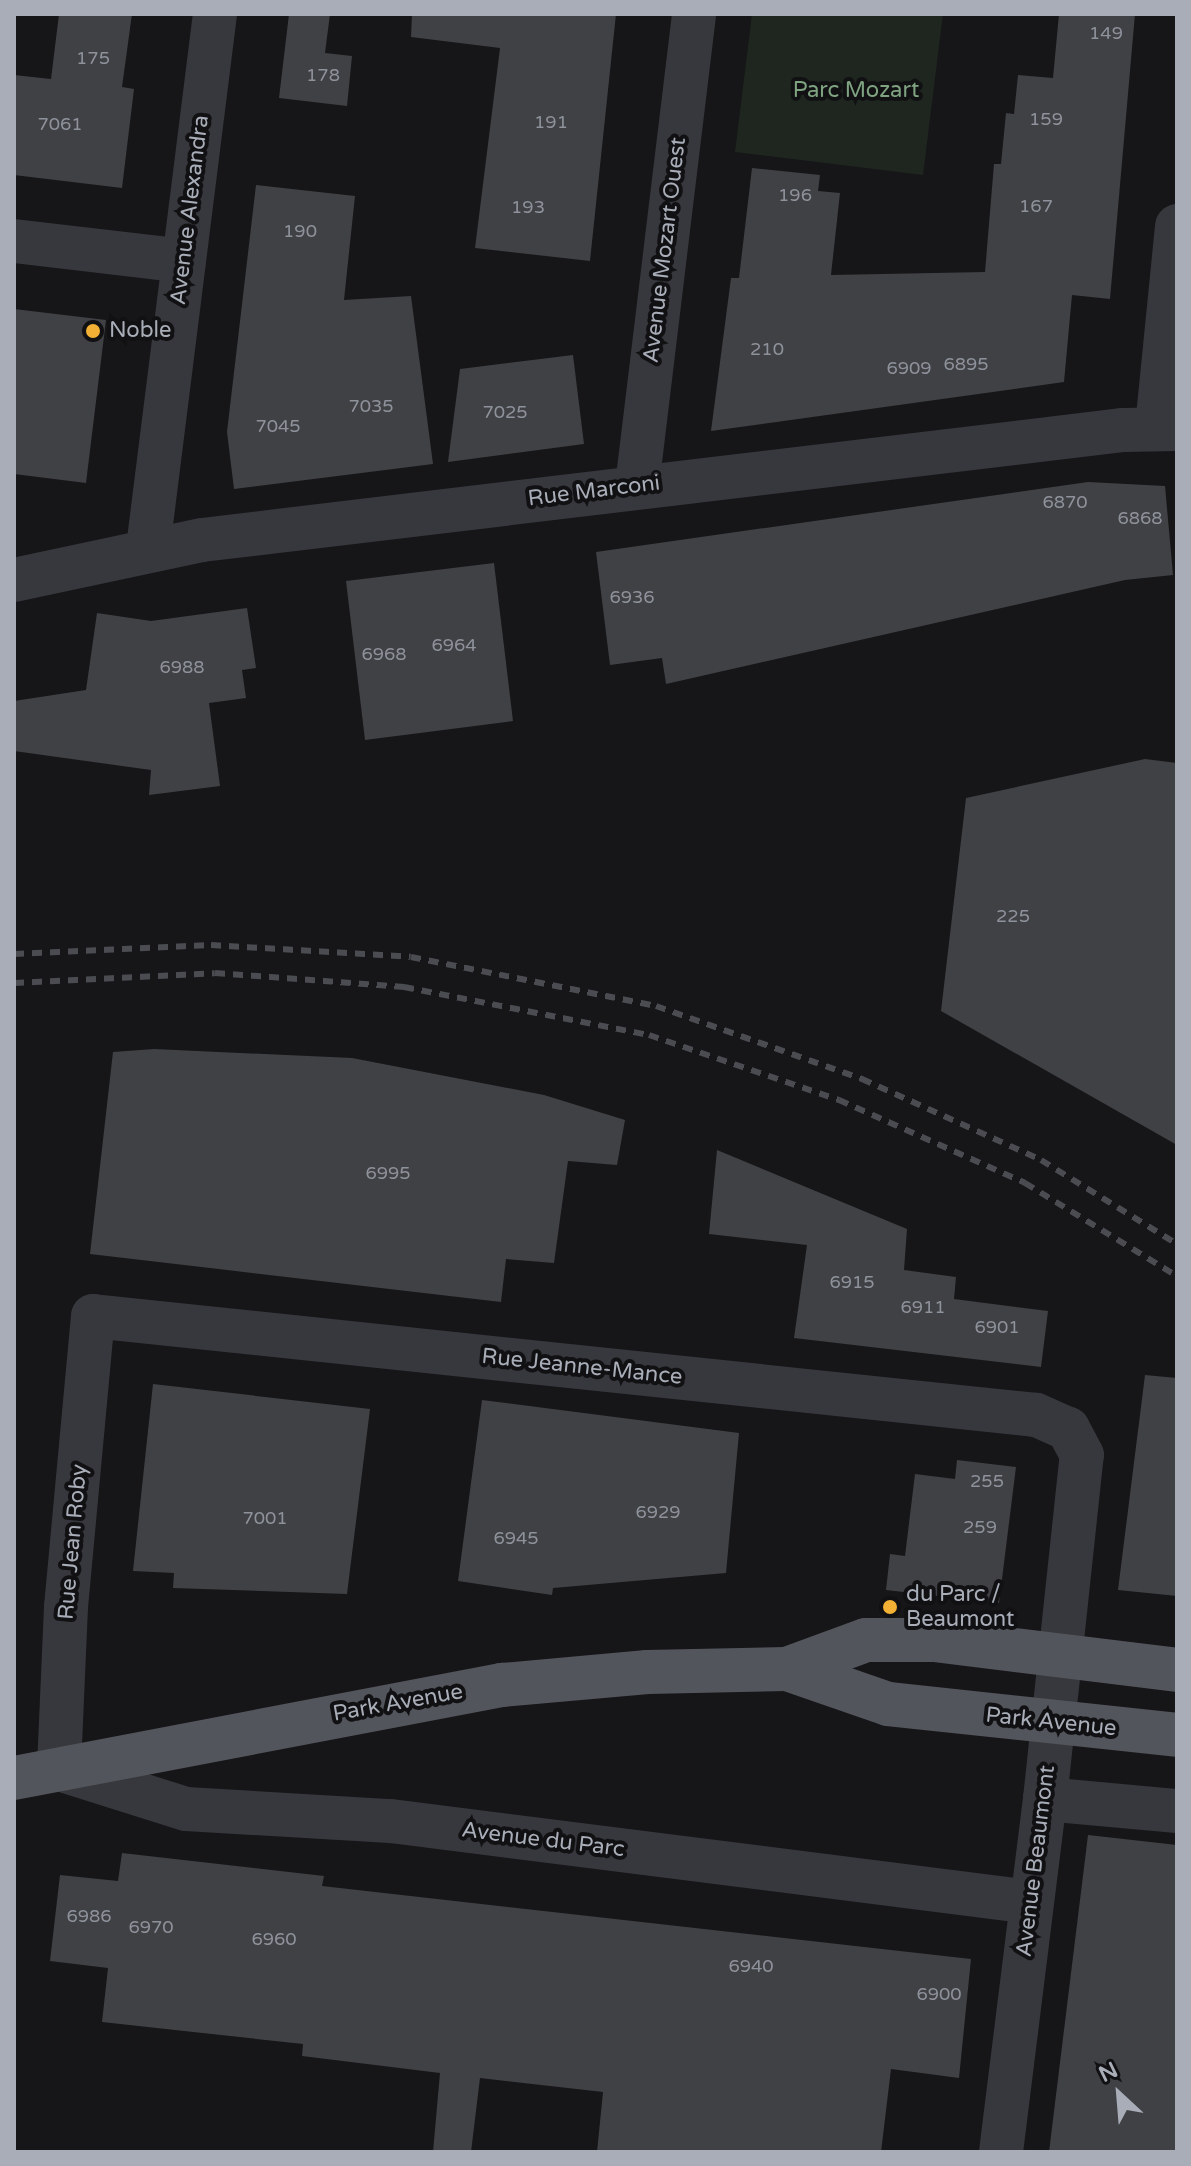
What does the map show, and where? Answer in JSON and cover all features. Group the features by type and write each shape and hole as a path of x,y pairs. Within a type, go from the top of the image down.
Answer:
{"main road":[{"name":"Park Avenue","path":"14,1778 502,1685 647,1672 787,1669 866,1640 934,1640 1177,1670"},
{"name":"Park Avenue","path":"787,1669 888,1704 1177,1735"}],"street":[{"name":"Avenue Alexandra","path":"148,548 215,14"},
{"name":"Avenue Mozart Ouest","path":"637,486 694,14"},
{"path":"1167,428 1177,226"},
{"path":"14,241 184,261"},
{"name":"Rue Marconi","path":"14,580 148,548 637,486 1167,428"},
{"name":"Rue Jeanne-Mance","path":"93,1316 1036,1415 1068,1429"},
{"name":"Rue Jean Roby","path":"59,1769 66,1607 93,1316"},
{"name":"Avenue Beaumont","path":"1001,2152 1045,1799 1082,1455 1068,1429"},
{"name":"Avenue du Parc","path":"59,1769 186,1809 391,1821 1031,1902"},
{"path":"1045,1799 1177,1811"}],"green space":[{"name":"Parc Mozart","path":"752,14 943,14 923,175 735,152"}],"building":[{"path":"59,14 132,14 122,87 134,89 122,188 14,175 14,75 51,79"},
{"path":"289,14 330,14 325,53 352,56 347,106 279,98"},
{"path":"412,14 616,14 590,261 475,248 500,48 411,37"},
{"path":"1059,14 1135,14 1110,299 1072,295 1064,382 711,431 731,278 739,278 752,168 820,175 818,191 840,193 831,275 985,272 994,164 1001,164 1006,113 1014,114 1018,75 1053,78"},
{"path":"256,185 355,196 344,300 411,296 433,464 234,489 227,432"},
{"path":"14,309 106,320 86,483 14,474"},
{"path":"573,355 584,444 448,462 460,369"},
{"path":"1088,482 1165,486 1173,575 1125,580 666,684 662,658 610,665 596,552"},
{"path":"494,563 513,721 365,740 346,581"},
{"path":"247,608 256,668 242,670 246,698 209,703 220,786 149,795 151,770 14,751 14,701 86,690 97,613 151,621"},
{"path":"1145,759 1177,763 1177,1145 941,1011 966,798"},
{"path":"154,1049 352,1058 544,1095 625,1120 617,1165 568,1161 554,1263 506,1259 501,1302 90,1254 113,1052"},
{"path":"717,1150 907,1229 904,1270 956,1277 954,1299 1048,1311 1041,1367 794,1338 807,1245 709,1234"},
{"path":"1145,1375 1177,1378 1177,1596 1118,1590"},
{"path":"153,1384 370,1409 347,1594 173,1588 174,1573 133,1571"},
{"path":"482,1400 739,1433 726,1573 553,1588 552,1595 458,1581"},
{"path":"957,1460 1016,1467 999,1603 886,1590 890,1554 905,1556 915,1474 955,1479"},
{"path":"1088,1835 1177,1845 1177,2152 1049,2152"},
{"path":"122,1853 324,1876 322,1886 971,1959 959,2078 891,2069 881,2152 597,2152 603,2092 480,2078 471,2152 433,2152 440,2073 302,2056 303,2044 102,2022 108,1968 50,1961 60,1875 118,1881"}],"railway":[{"path":"14,954 211,945 411,957 656,1006 862,1079 1041,1160 1177,1244"},
{"path":"14,983 215,973 404,987 649,1035 839,1100 1025,1183 1177,1276"}],"place":[{"name":"Noble","path":"93,331"},
{"name":"du Parc / Beaumont","path":"890,1607"}]}
